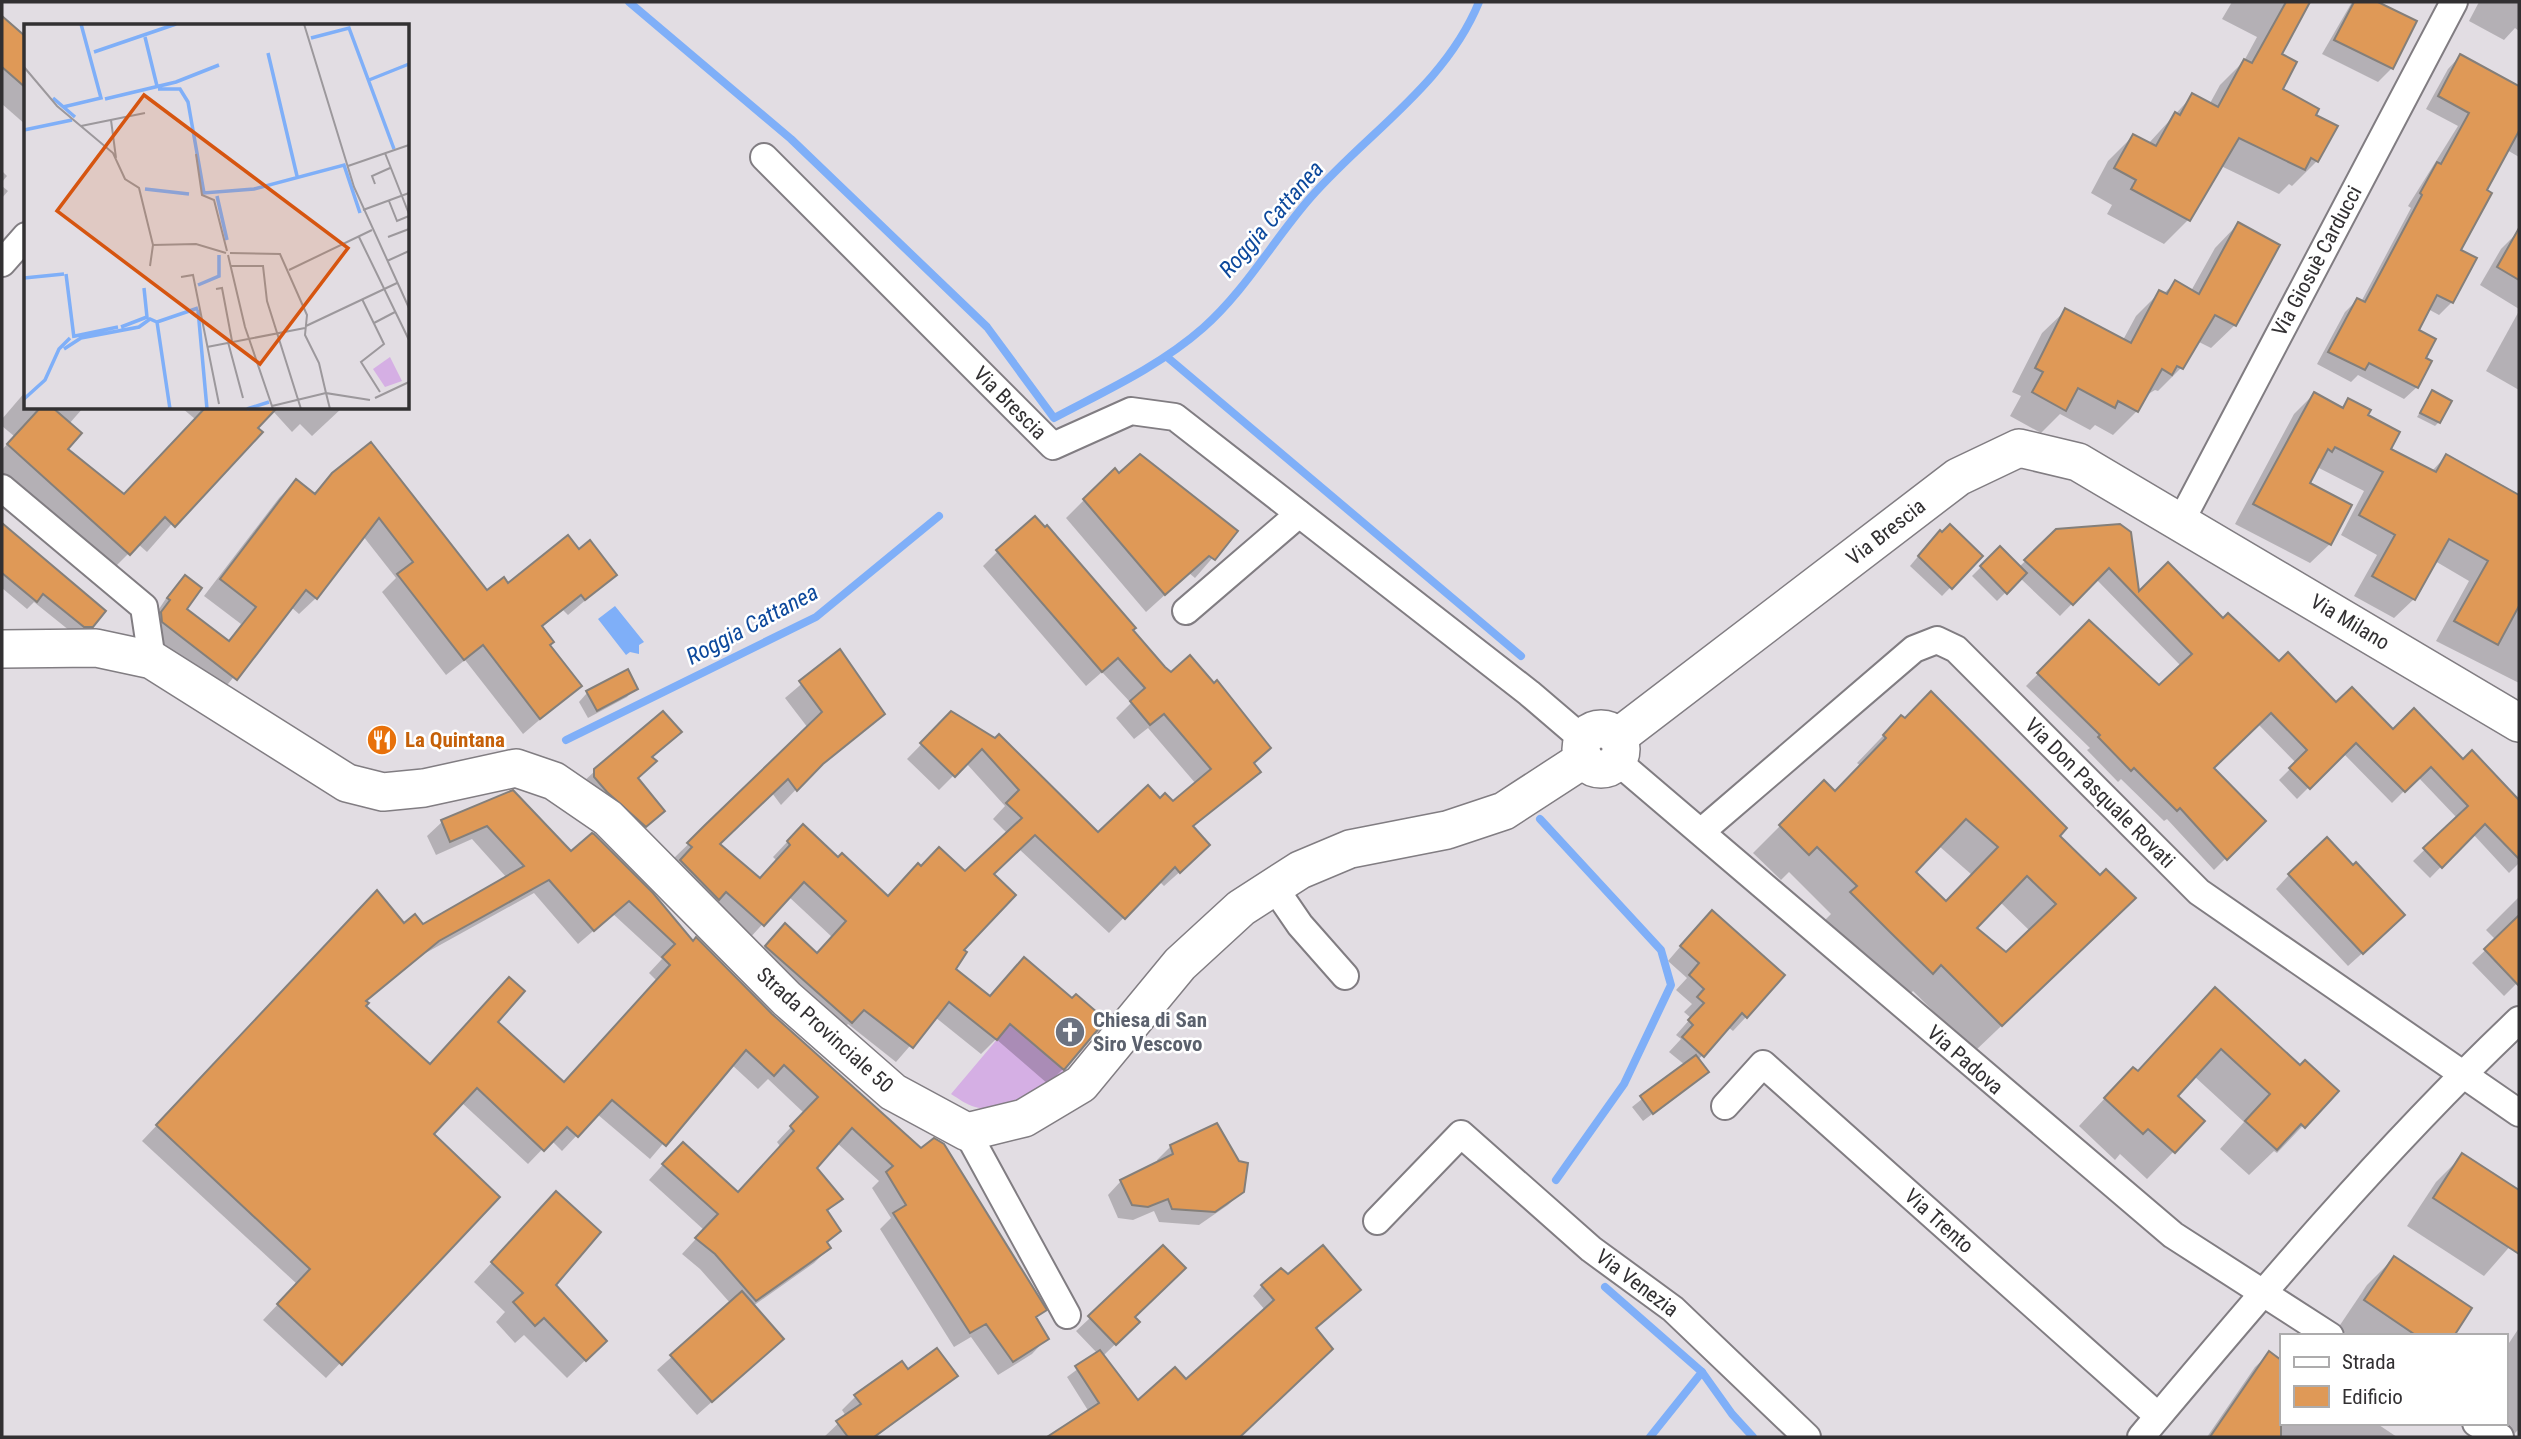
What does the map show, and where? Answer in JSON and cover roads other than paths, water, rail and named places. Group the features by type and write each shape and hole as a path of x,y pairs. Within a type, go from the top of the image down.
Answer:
{"street":[{"name":"Via Giosuè Carducci","path":"2181,521 2454,2"},
{"name":"Via Brescia","path":"764,157 1053,446 1131,411 1175,417 1601,749 1958,477 2019,448 2078,462 2181,521"},
{"path":"2,263 24,238"},
{"path":"2,488 144,607 152,660 96,648 2,649"},
{"path":"1186,611 1300,514"},
{"name":"Via Milano","path":"2181,521 2519,723"},
{"name":"Via Don Pasquale Rovati","path":"1702,831 1914,649 1937,640 1956,649 2199,892 2519,1113"},
{"name":"Strada Provinciale 50","path":"152,660 347,783 383,792 424,788 516,768 554,781 608,817 787,999 893,1092 967,1132"},
{"path":"1067,1315 967,1132 1024,1118 1080,1084 1180,964 1241,908 1300,870 1350,849 1447,830 1504,810 1601,749"},
{"name":"Via Padova","path":"1601,749 1702,831 2173,1235 2327,1334"},
{"path":"1275,887 1300,925 1345,976"},
{"path":"2141,1437 2263,1295 2462,1074 2519,1020"},
{"name":"Via Trento","path":"1725,1106 1763,1064 2158,1416"},
{"name":"Via Venezia","path":"1377,1221 1461,1134 1591,1249 1673,1309 1807,1437"},
{"path":"2479,1425 2500,1437"}],"water":[{"path":"615,606 644,642 639,645 639,654 630,652 626,655 598,619"}],"waterway":[{"name":"Roggia Cattanea","path":"629,2 791,139 987,327 1054,418 1150,366 1203,328 1233,297 1311,197 1426,83 1464,32 1479,2"},
{"path":"1167,357 1521,656"},
{"name":"Roggia Cattanea","path":"566,740 816,617 939,516"},
{"path":"1540,819 1661,950 1671,985 1624,1084 1556,1180"},
{"path":"1605,1287 1702,1372 1650,1437"},
{"path":"1702,1372 1732,1414 1753,1437"}],"place":[{"name":"La Quintana","path":"382,740"},
{"name":"Chiesa di San Siro Vescovo","path":"1070,1032"}]}
